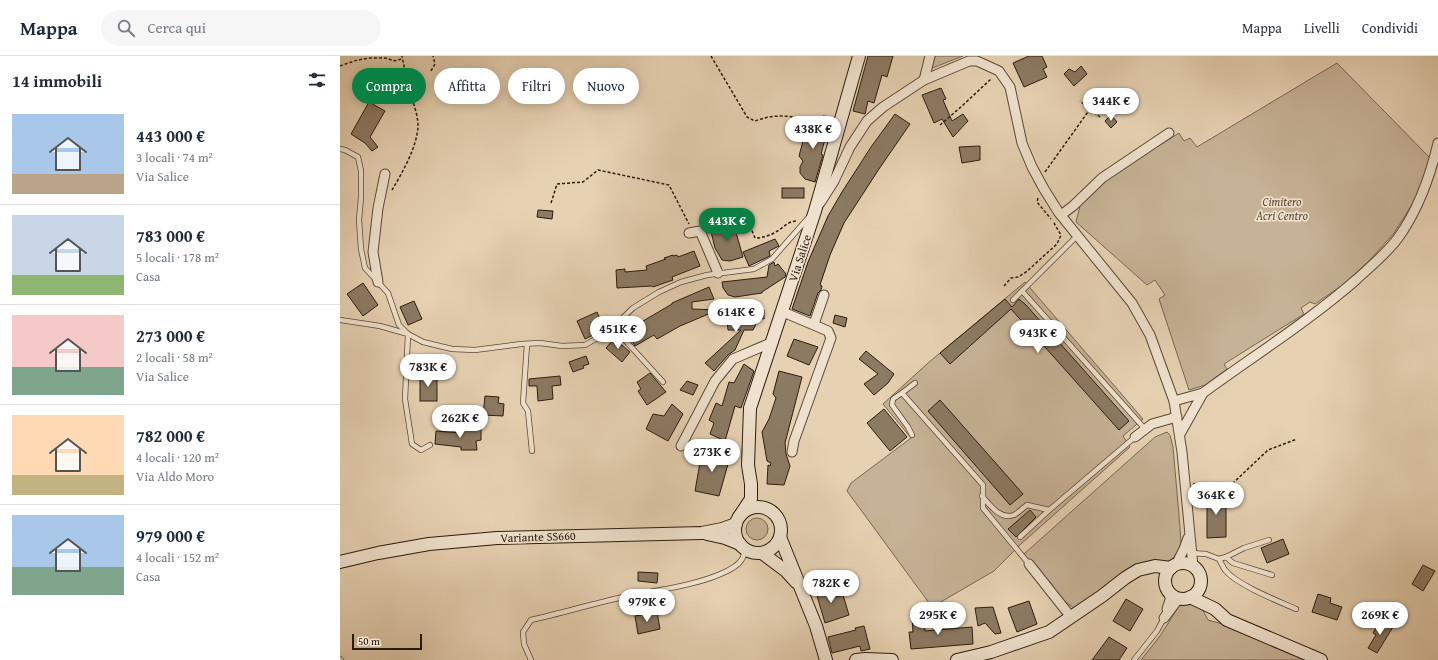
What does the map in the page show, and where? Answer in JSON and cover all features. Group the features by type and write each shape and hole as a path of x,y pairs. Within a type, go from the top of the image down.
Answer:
{"main road":[{"name":"Via Salice","path":"751,484 748,465 750,408 773,342 814,211 859,56"},
{"path":"751,484 763,508"},
{"path":"742,547 736,538 735,531 738,520 751,499 751,484"},
{"path":"702,533 725,538 753,553 762,553 773,548 780,537 781,531 778,519 774,514 763,508 750,509 738,520"},
{"name":"Variante SS660","path":"340,562 378,553 429,544 497,538 702,533 722,529 738,520"},
{"path":"780,537 816,626 826,660"},
{"path":"762,553 786,571 801,587"},
{"path":"957,660 991,652 1048,632 1138,570 1154,572 1171,570 1182,563 1193,566 1200,575 1206,593 1215,609"},
{"path":"1171,570 1166,583 1181,596 1215,609 1228,620 1321,660"},
{"path":"1181,596 1198,591 1201,581"},
{"path":"856,660 892,660"}],"street":[{"path":"924,80 930,56"},
{"path":"814,211 834,181 850,147 867,121 883,107 924,80 969,62 979,59 999,71 1010,87 1022,143 1039,181 1060,215 1132,304 1150,335 1174,401 1177,417 1186,484 1189,535 1193,566"},
{"path":"1060,215 1073,206 1102,178 1169,133"},
{"path":"1174,401 1204,393 1321,309 1378,260 1398,239 1412,215 1431,172 1438,143"},
{"path":"1422,195 1435,177 1438,170"},
{"path":"378,282 373,252 378,208 385,174"},
{"path":"691,233 700,232 718,273"},
{"path":"814,324 824,294"},
{"path":"782,312 828,331 831,338 794,441 792,452"},
{"path":"681,446 715,381 733,360 773,342"},
{"path":"1180,434 1204,393"},
{"path":"1135,437 1152,424 1177,417"},
{"path":"1171,570 1184,549 1189,535"},
{"path":"1029,564 1071,617"},
{"path":"1164,618 1170,600 1181,596"}],"lane":[{"path":"340,149 358,157 361,171 359,220 361,249 365,268 388,293 399,325 408,334 405,399 412,444 421,450 430,445"},
{"path":"340,320 380,326 408,334 422,342 452,349 475,350 540,343 562,346 585,345 596,340 613,327 633,308 659,292 681,282 718,273 754,269 772,259 814,211"},
{"path":"1013,300 1077,236"},
{"path":"1022,291 1144,429"},
{"path":"613,327 663,382"},
{"path":"527,344 523,403 528,411 532,451"},
{"path":"912,435 892,405 894,399 915,383"},
{"path":"902,393 983,485 983,508 1029,564"},
{"path":"1020,537 1049,510 1135,437"},
{"path":"982,496 995,511 1008,516 1015,514 1027,505 1049,510"},
{"path":"1191,553 1206,554 1219,559 1244,548 1269,540"},
{"path":"531,660 524,644 523,632 531,620 615,599 698,582 713,577 738,564 744,557 742,547"},
{"path":"1226,557 1233,563 1272,574"},
{"path":"1219,559 1225,571 1240,582 1272,599 1296,609"},
{"path":"1134,660 1157,631 1164,618"}],"path":[{"path":"431,71 435,64 433,56"},
{"path":"711,56 747,117 755,121 780,115 803,118 838,129"},
{"path":"340,66 371,58 386,58 392,62 397,61 402,57 408,86 414,102 418,134 401,175 391,191"},
{"path":"940,125 999,71"},
{"path":"1080,101 1100,117"},
{"path":"1039,181 1090,109"},
{"path":"551,203 557,184 583,182 598,170 669,185 691,233"},
{"path":"1004,286 1011,278 1018,278 1044,257 1057,244 1061,235 1037,202 1038,197 1045,191"},
{"path":"750,226 756,238 764,238 775,233 792,221 804,222"},
{"path":"1186,484 1231,485 1268,450 1297,439"}],"green space":[{"path":"935,56 963,56 930,69"},
{"name":"Cimitero Acri Centro","path":"1337,63 1431,159 1420,192 1394,233 1369,261 1344,284 1315,304 1310,302 1301,308 1304,314 1224,364 1227,369 1205,385 1189,390 1159,299 1165,295 1155,280 1147,285 1076,222 1081,202 1114,174 1179,133 1184,141 1190,138 1197,147"},
{"path":"1025,282 1143,419 1123,436 1130,447 1021,544 994,571 932,607 847,491 851,483 911,438 883,404 928,363"},
{"path":"1167,432 1170,435 1173,447 1181,543 1179,549 1172,560 1164,563 1133,566 1075,609 1057,595 1051,583 1027,559 1024,554 1155,437"},
{"path":"757,518 765,521 768,529 765,537 757,540 749,537 746,529 749,521"},
{"path":"1187,600 1198,605 1208,620 1230,626 1309,660 1141,660 1160,636 1181,603"}],"building":[{"path":"868,56 893,56 887,77 882,75 874,103 868,101 865,114 853,111"},
{"path":"1029,56 1042,56 1047,67 1043,69 1047,77 1024,87 1013,63"},
{"path":"1081,66 1087,74 1074,86 1064,74 1069,69 1075,72"},
{"path":"941,88 946,99 943,100 952,121 963,114 968,121 953,137 942,119 934,123 922,95"},
{"path":"368,104 373,104 385,111 370,137 378,147 372,151 365,143 351,134"},
{"path":"895,114 910,124 844,223 830,255 820,285 822,286 821,290 818,293 810,316 792,309 808,262 828,216 871,147"},
{"path":"1111,115 1117,122 1111,128 1105,121"},
{"path":"823,116 831,117 821,154 823,155 815,182 805,179 800,173 800,167 803,161 799,156 807,126 821,129"},
{"path":"980,146 980,160 962,163 959,147"},
{"path":"782,188 804,188 804,198 782,198"},
{"path":"538,210 553,211 552,219 537,217"},
{"path":"733,222 743,257 730,261 722,260 715,248 710,228"},
{"path":"775,239 779,246 769,251 770,256 749,266 743,252"},
{"path":"694,251 700,266 672,277 673,280 653,287 617,288 616,270 625,269 625,272 647,270 646,266 666,259 664,258 673,255 677,255 678,257"},
{"path":"774,262 775,266 778,264 786,274 785,277 762,293 735,297 728,295 723,288 722,282 767,277 769,265"},
{"path":"363,283 378,305 363,316 347,294"},
{"path":"709,287 714,299 692,302 692,309 718,310 680,326 657,339 654,335 635,346 626,331 672,303"},
{"path":"1005,299 1012,307 1019,299 1026,305 1129,421 1119,430 1011,309 950,364 940,353"},
{"path":"414,301 422,319 408,325 400,307"},
{"path":"726,310 764,310 764,319 759,318 753,330 744,330 735,350 728,355 714,371 705,363 741,330 728,330"},
{"path":"597,312 600,319 597,322 601,331 585,339 577,321"},
{"path":"835,315 847,318 845,327 833,323"},
{"path":"794,339 818,347 809,365 787,356"},
{"path":"613,340 616,340 630,352 622,362 606,348"},
{"path":"866,351 894,374 888,383 874,395 864,384 878,374 859,359"},
{"path":"586,356 589,364 583,366 584,368 573,372 569,362"},
{"path":"744,364 754,371 741,408 735,406 725,441 710,434 714,423 709,420 716,403 722,406 729,382 734,383"},
{"path":"779,371 802,377 785,443 786,454 790,466 784,485 767,484 768,465 770,466 771,463 767,461 762,432 769,419 776,398 773,394"},
{"path":"650,373 666,392 647,405 638,391 641,389 637,382"},
{"path":"420,375 437,375 437,401 420,401"},
{"path":"560,376 561,385 552,386 553,399 538,401 537,386 529,386 529,379"},
{"path":"687,381 698,385 693,395 680,390"},
{"path":"485,396 499,397 498,403 504,404 503,416 483,415"},
{"path":"940,400 1023,494 1010,505 928,411"},
{"path":"672,404 683,414 668,441 646,429 653,414 664,416"},
{"path":"884,409 907,437 890,451 867,423"},
{"path":"461,428 481,428 481,440 476,441 477,450 461,450 461,447 435,444 436,431 461,433"},
{"path":"702,451 730,457 719,496 695,491"},
{"path":"1207,494 1226,494 1226,537 1207,538"},
{"path":"1030,510 1036,517 1016,537 1008,529"},
{"path":"1283,539 1289,554 1267,563 1261,548"},
{"path":"1423,565 1435,571 1423,591 1412,584"},
{"path":"638,572 658,573 657,583 638,581"},
{"path":"832,584 836,597 843,595 849,615 825,623 815,589"},
{"path":"1318,594 1331,598 1330,603 1342,607 1337,620 1312,612"},
{"path":"1126,599 1143,609 1130,631 1113,621"},
{"path":"1029,601 1037,624 1017,632 1008,608"},
{"path":"993,607 1001,633 995,634 985,623 978,626 975,608"},
{"path":"657,612 660,629 638,634 635,616"},
{"path":"924,616 925,631 972,627 973,644 911,649 909,632 913,632 912,618"},
{"path":"1381,620 1393,627 1377,653 1368,648 1376,635 1373,633"},
{"path":"864,626 870,649 861,651 860,646 832,653 828,637 856,630 855,628"},
{"path":"1109,637 1127,648 1119,660 1092,660"}]}
